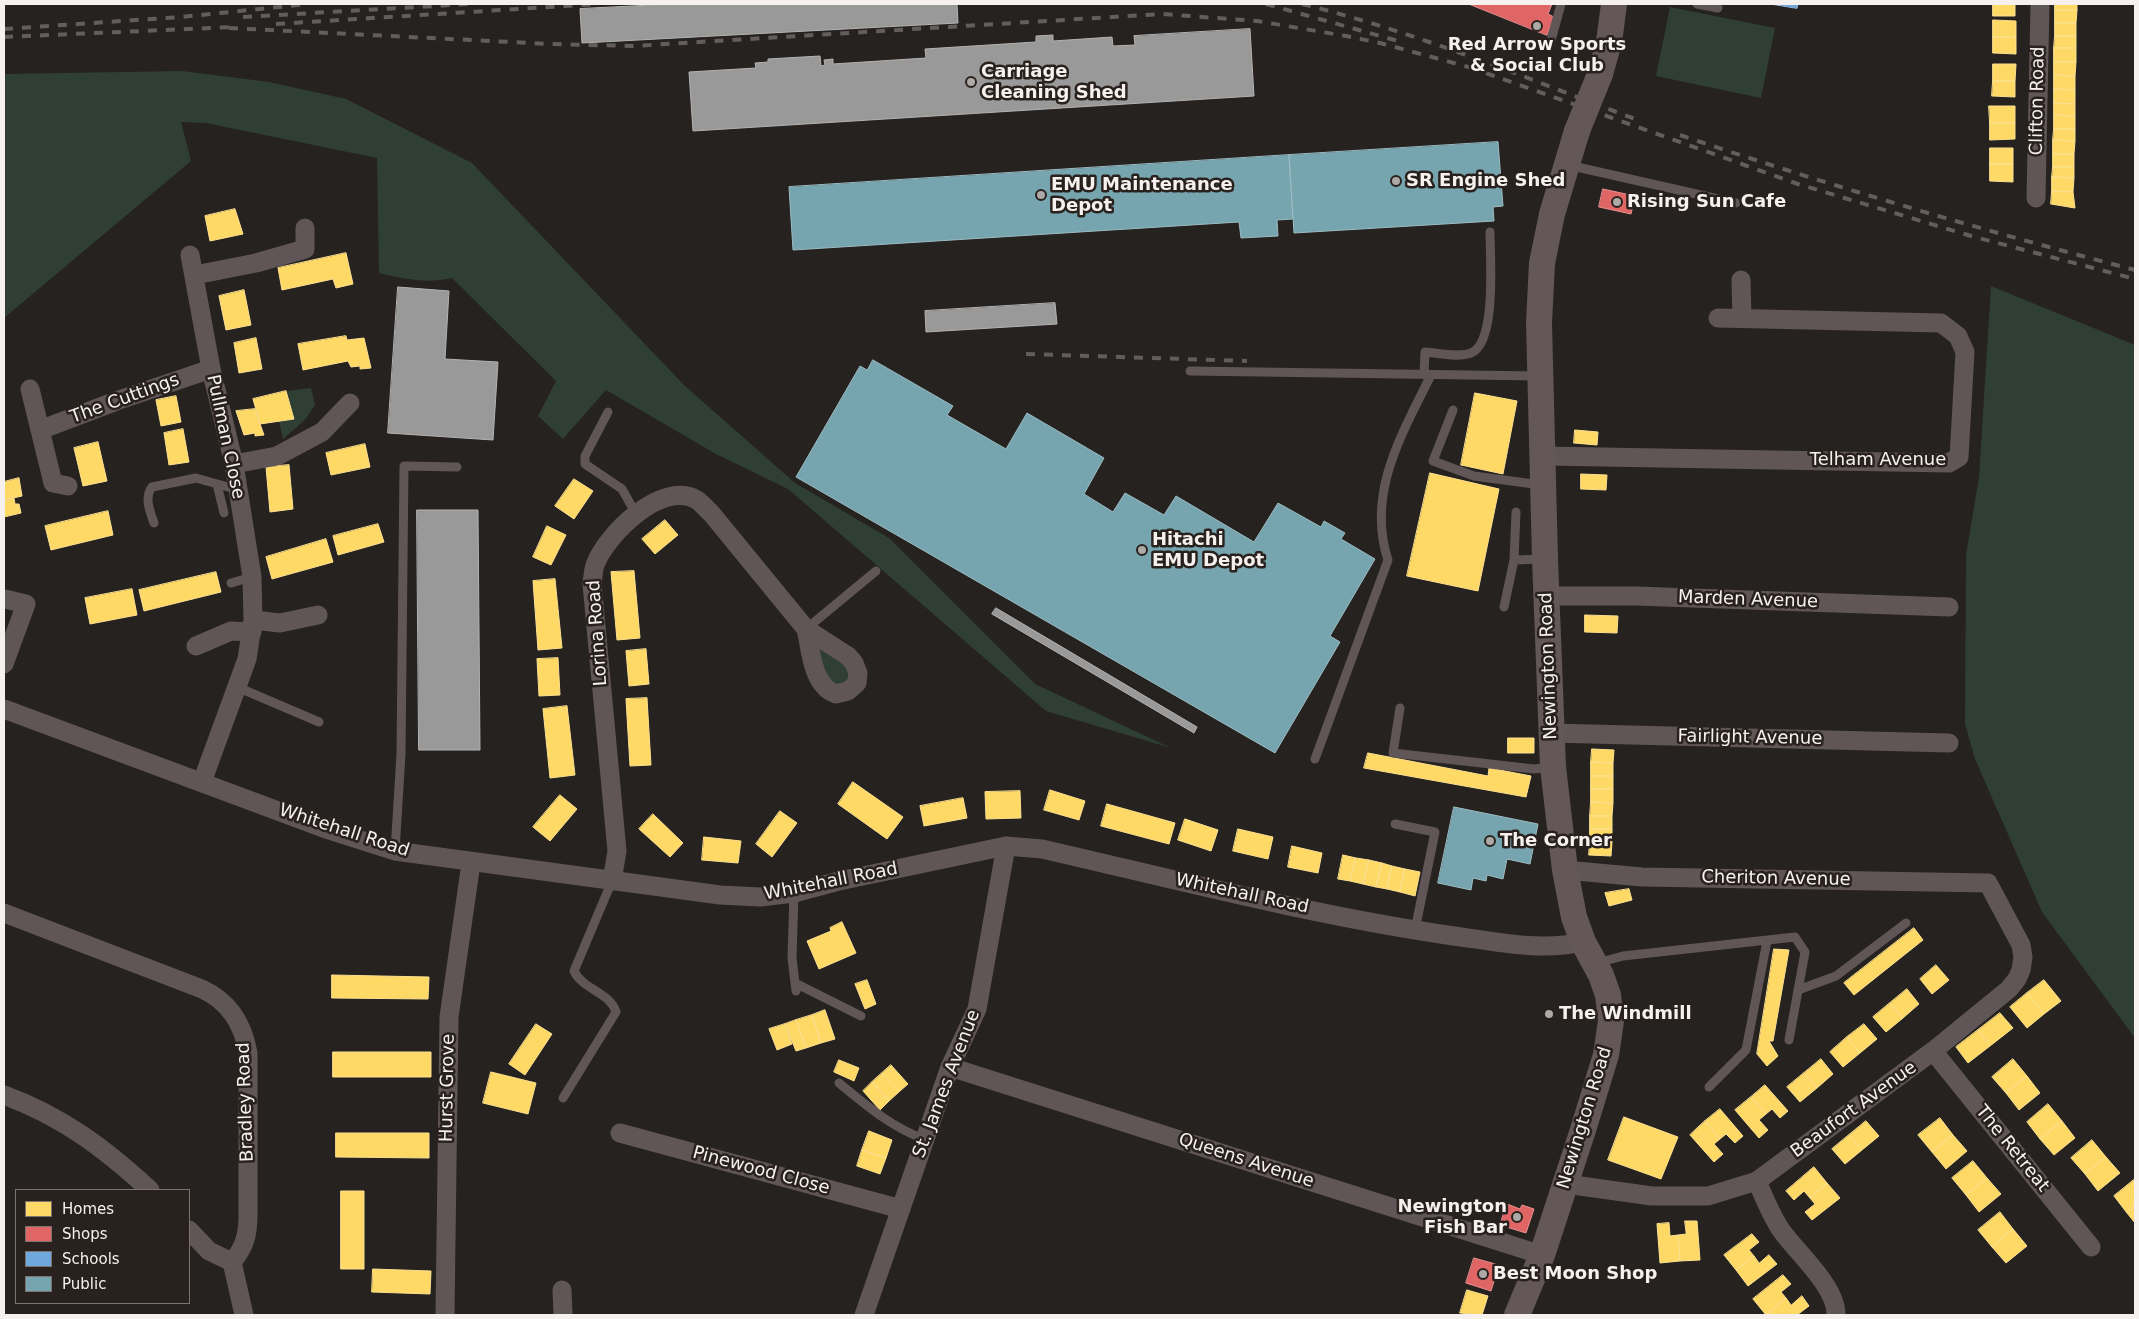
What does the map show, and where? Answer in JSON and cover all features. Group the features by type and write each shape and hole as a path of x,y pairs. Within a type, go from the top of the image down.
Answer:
{"main road":[{"name":"Newington Road","path":"1517,1315 1542,1255 1566,1184 1606,1055 1611,1021 1608,995 1574,917 1565,870 1553,767 1546,596 1544,456 1539,376 1542,263 1552,214 1566,164 1600,74 1609,42 1614,4"}],"street":[{"name":"Clifton Road","path":"2036,198 2040,4"},
{"path":"195,275 256,263 306,249 305,228"},
{"name":"Pullman Close","path":"190,255 210,369 234,464 252,577 252,626 247,659 202,782"},
{"path":"1741,280 1742,318"},
{"name":"Telham Avenue","path":"1544,456 1949,463 1959,457 1965,352 1958,336 1941,323 1718,318"},
{"name":"The Cuttings","path":"40,430 119,400 210,369"},
{"path":"30,389 53,483 68,486"},
{"path":"234,464 278,456 322,432 350,403"},
{"name":"Lorina Road","path":"612,881 617,852 592,584 595,564 610,541 636,514 660,498 681,497 696,499 711,513 806,629"},
{"name":"Marden Avenue","path":"1546,596 1636,596 1949,607"},
{"path":"4,664 26,604 5,599"},
{"path":"196,646 231,631 252,626 280,624 318,615"},
{"name":"Whitehall Road","path":"4,709 329,830 395,851 471,863 720,895 760,897 794,893 839,880 1006,846 1042,850 1265,900 1415,930 1530,946 1564,947 1589,953"},
{"name":"Fairlight Avenue","path":"1551,733 1950,743"},
{"name":"St. James Avenue","path":"871,1314 924,1139 950,1067 978,1009 1006,846"},
{"name":"Hurst Grove","path":"445,1315 449,1017 471,863"},
{"name":"Cheriton Avenue","path":"1565,870 1642,877 1988,883"},
{"name":"Beaufort Avenue","path":"1566,1184 1652,1196 1708,1196 1757,1181 1933,1051 2009,990 2021,970 2023,957 2021,945 1988,883"},
{"name":"Bradley Road","path":"4,913 202,989 216,996 233,1012 245,1037 248,1053 248,1230 243,1249 232,1262"},
{"name":"The Retreat","path":"1933,1051 2091,1247"},
{"name":"Queens Avenue","path":"950,1067 1542,1255"},
{"path":"4,1095 39,1108 79,1132 117,1160 149,1189"},
{"name":"Pinewood Close","path":"620,1132 901,1210"},
{"path":"1757,1181 1780,1228 1830,1292 1837,1306 1836,1315"},
{"path":"190,1231 208,1251 232,1262 244,1315"},
{"path":"562,1290 563,1315"}],"lane":[{"path":"1550,44 1561,4"},
{"path":"1696,4 1718,8"},
{"path":"1566,164 1736,203"},
{"path":"1315,759 1388,560 1380,528 1382,494 1388,469 1427,375 1425,352 1471,353 1480,346 1486,334 1490,310 1490,232"},
{"path":"1190,371 1539,376"},
{"path":"1453,410 1434,461 1474,476 1544,486"},
{"path":"608,412 585,456 585,464 622,489 636,514"},
{"path":"395,851 401,754 404,466 457,467"},
{"path":"154,523 149,509 148,492 152,487 196,478 228,487 237,485"},
{"path":"217,484 224,513"},
{"path":"1504,607 1514,560 1516,512"},
{"path":"1514,560 1545,559"},
{"path":"806,629 876,571"},
{"path":"231,583 252,577"},
{"path":"236,687 319,722"},
{"path":"1400,708 1393,753 1534,768 1553,767"},
{"path":"1395,824 1435,832 1415,930"},
{"path":"563,1098 616,1012 613,1003 578,979 574,971 612,881"},
{"path":"794,893 792,958 796,987 861,1016"},
{"path":"1798,990 1836,976 1906,923"},
{"path":"1589,953 1623,956 1648,952 1766,942 1795,937 1805,952 1789,1040"},
{"path":"1709,1087 1746,1050 1766,942"},
{"path":"838,1083 878,1115 907,1133 924,1139"}],"green space":[{"path":"1670,7 1775,28 1761,98 1656,76"},
{"path":"182,71 269,82 346,99 472,163 684,385 795,483 889,538 1035,684 1171,748 1046,711 788,489 716,454 606,390 563,439 538,416 556,381 452,278 424,281 379,273 377,158 206,123 181,122 191,161 4,318 4,74"},
{"path":"1991,286 2135,345 2135,1038 2042,912 1975,759 1965,724 1966,555 1979,477"},
{"path":"311,388 315,405 305,420 283,439 279,421 294,419 286,391"},
{"path":"814,640 844,660 852,680 831,687"}],"building: Homes":[{"path":"1993,4 2015,4 2015,16 1993,16"},
{"path":"2055,4 2077,4 2077,10 2055,10"},
{"path":"2055,10 2077,10 2076,23 2055,23"},
{"path":"1993,20 2016,21 2016,37 1993,37"},
{"path":"2055,23 2076,23 2076,36 2055,36"},
{"path":"2055,36 2076,36 2076,48 2054,48"},
{"path":"1993,37 2016,37 2016,54 1993,53"},
{"path":"2054,48 2076,48 2076,62 2054,62"},
{"path":"2054,62 2076,62 2075,76 2054,75"},
{"path":"1993,64 2016,64 2015,81 1993,81"},
{"path":"2054,75 2075,76 2075,90 2054,89"},
{"path":"1993,81 2015,81 2015,97 1992,96"},
{"path":"2054,89 2075,90 2075,104 2054,103"},
{"path":"2054,103 2075,104 2075,116 2054,115"},
{"path":"1989,106 2015,106 2015,123 1990,123"},
{"path":"2054,115 2075,116 2075,129 2054,129"},
{"path":"1990,123 2015,123 2015,139 1990,140"},
{"path":"2054,129 2075,129 2075,141 2053,140"},
{"path":"2053,140 2075,141 2074,154 2053,154"},
{"path":"1990,148 2013,148 2013,164 1990,164"},
{"path":"2053,154 2074,154 2074,167 2053,167"},
{"path":"1990,164 2013,164 2013,182 1990,181"},
{"path":"2053,167 2074,167 2074,178 2052,177"},
{"path":"2052,177 2074,178 2073,192 2052,191"},
{"path":"2052,191 2073,192 2075,208 2051,204"},
{"path":"235,209 243,234 210,241 205,216"},
{"path":"346,253 353,284 336,288 333,279 282,290 278,268"},
{"path":"244,290 251,325 226,330 219,296"},
{"path":"346,336 347,340 364,338 371,368 360,369 360,366 351,367 348,361 303,370 298,344"},
{"path":"256,338 262,369 239,373 234,343"},
{"path":"286,391 294,419 260,424 253,399"},
{"path":"1475,393 1517,401 1503,474 1461,465"},
{"path":"176,396 181,422 161,426 156,400"},
{"path":"255,409 264,435 255,436 255,433 244,435 236,411"},
{"path":"183,429 189,462 169,465 164,433"},
{"path":"1575,430 1598,432 1597,445 1574,443"},
{"path":"98,442 107,481 83,486 74,448"},
{"path":"365,444 370,467 331,475 326,453"},
{"path":"289,465 293,509 270,512 266,467"},
{"path":"1430,473 1499,489 1478,591 1407,576"},
{"path":"1581,474 1607,475 1606,490 1581,489"},
{"path":"19,478 22,496 4,500 4,482"},
{"path":"574,479 593,491 574,519 555,506"},
{"path":"14,498 15,504 19,504 21,513 4,517 4,500"},
{"path":"108,511 113,535 51,550 45,526"},
{"path":"665,520 678,535 655,554 642,539"},
{"path":"378,524 384,542 338,555 333,536"},
{"path":"547,526 566,535 551,565 533,557"},
{"path":"326,539 333,562 272,579 266,557"},
{"path":"634,571 640,638 617,640 611,572"},
{"path":"216,572 221,592 144,611 139,590"},
{"path":"555,579 562,648 538,650 533,581"},
{"path":"132,589 137,615 90,624 85,598"},
{"path":"1585,615 1618,616 1617,633 1585,632"},
{"path":"646,649 649,684 629,686 626,651"},
{"path":"558,658 560,695 539,696 537,659"},
{"path":"647,698 651,765 630,766 626,699"},
{"path":"567,706 575,775 550,778 543,709"},
{"path":"1508,738 1534,738 1534,753 1508,753"},
{"path":"1592,749 1614,750 1613,763 1591,762"},
{"path":"1368,753 1488,776 1489,768 1531,776 1526,797 1364,768"},
{"path":"1591,762 1613,763 1613,776 1591,776"},
{"path":"1591,776 1613,776 1613,789 1591,789"},
{"path":"853,782 903,817 887,839 838,804"},
{"path":"1591,789 1613,789 1613,803 1591,802"},
{"path":"1050,790 1085,801 1079,820 1044,810"},
{"path":"1020,791 1021,818 986,819 985,792"},
{"path":"560,795 577,809 550,841 533,827"},
{"path":"963,798 967,818 924,826 920,806"},
{"path":"1591,802 1613,803 1612,816 1590,816"},
{"path":"1107,804 1175,823 1169,844 1101,826"},
{"path":"780,811 797,823 772,857 756,844"},
{"path":"653,814 683,843 670,857 639,829"},
{"path":"1590,816 1612,816 1612,829 1590,829"},
{"path":"1185,819 1218,830 1211,851 1178,840"},
{"path":"1238,829 1273,837 1268,859 1233,851"},
{"path":"1590,829 1612,829 1612,842 1590,842"},
{"path":"704,837 741,841 738,863 702,860"},
{"path":"1590,842 1612,842 1611,856 1589,855"},
{"path":"1292,846 1322,853 1318,873 1288,867"},
{"path":"1343,855 1356,858 1350,881 1338,879"},
{"path":"1356,858 1369,860 1363,884 1350,881"},
{"path":"1369,860 1382,863 1376,887 1363,884"},
{"path":"1382,863 1392,866 1387,889 1376,887"},
{"path":"1392,866 1405,869 1400,892 1387,889"},
{"path":"1405,869 1420,872 1415,896 1400,892"},
{"path":"1629,889 1632,900 1609,906 1605,893"},
{"path":"842,922 856,953 819,969 807,941 831,931 830,928"},
{"path":"1914,928 1923,940 1854,995 1844,983"},
{"path":"1774,949 1789,950 1773,1041 1769,1041 1778,1056 1767,1066 1757,1054"},
{"path":"1936,965 1949,980 1932,994 1920,979"},
{"path":"332,975 429,977 428,999 332,998"},
{"path":"867,980 876,1004 865,1009 855,984"},
{"path":"2044,980 2061,1001 2044,1014 2027,993"},
{"path":"1907,989 1919,1004 1903,1018 1890,1003"},
{"path":"2027,993 2044,1014 2027,1028 2010,1007"},
{"path":"1890,1003 1903,1018 1886,1032 1873,1017"},
{"path":"825,1010 835,1039 821,1043 812,1015"},
{"path":"2000,1013 2013,1028 1990,1046 1978,1030"},
{"path":"812,1015 821,1043 806,1048 796,1020"},
{"path":"796,1020 806,1048 796,1051 785,1024"},
{"path":"536,1024 552,1034 525,1075 509,1064"},
{"path":"785,1024 792,1044 777,1050 769,1029"},
{"path":"1864,1024 1877,1039 1860,1053 1847,1037"},
{"path":"1978,1030 1990,1046 1968,1063 1956,1047"},
{"path":"1847,1037 1860,1053 1843,1067 1830,1052"},
{"path":"333,1052 431,1052 431,1077 333,1077"},
{"path":"1821,1059 1833,1074 1817,1088 1804,1073"},
{"path":"2013,1059 2027,1076 2006,1093 1992,1077"},
{"path":"839,1060 859,1068 854,1081 834,1072"},
{"path":"891,1065 908,1084 900,1091 882,1073"},
{"path":"491,1072 536,1083 528,1114 483,1103"},
{"path":"882,1073 900,1091 889,1101 872,1082"},
{"path":"1804,1073 1817,1088 1800,1102 1787,1087"},
{"path":"2027,1076 2040,1093 2019,1110 2006,1093"},
{"path":"872,1082 889,1101 880,1110 863,1091"},
{"path":"1765,1085 1788,1111 1780,1118 1772,1109 1766,1114 1751,1097"},
{"path":"1751,1097 1766,1114 1759,1120 1768,1130 1759,1138 1735,1110"},
{"path":"2048,1104 2062,1121 2040,1139 2027,1122"},
{"path":"1720,1109 1743,1136 1735,1143 1726,1134 1720,1139 1705,1121"},
{"path":"1624,1117 1678,1137 1661,1179 1608,1160"},
{"path":"1940,1118 1953,1135 1932,1152 1918,1135"},
{"path":"1705,1121 1720,1139 1714,1144 1723,1154 1714,1162 1690,1135"},
{"path":"1866,1121 1879,1136 1862,1150 1849,1135"},
{"path":"2062,1121 2075,1138 2054,1155 2040,1139"},
{"path":"869,1131 892,1140 886,1158 862,1150"},
{"path":"336,1133 429,1133 429,1158 336,1157"},
{"path":"1849,1135 1862,1150 1845,1164 1832,1149"},
{"path":"1953,1135 1967,1151 1946,1169 1932,1152"},
{"path":"2092,1140 2106,1157 2085,1174 2071,1158"},
{"path":"862,1150 886,1158 880,1174 857,1166"},
{"path":"2106,1157 2120,1173 2098,1191 2085,1174"},
{"path":"1973,1161 1987,1178 1966,1195 1952,1178"},
{"path":"1814,1167 1827,1183 1810,1198 1804,1191 1794,1200 1786,1191"},
{"path":"1987,1178 2001,1194 1979,1212 1966,1195"},
{"path":"2135,1179 2135,1206 2127,1213 2114,1196"},
{"path":"1827,1183 1840,1198 1812,1220 1805,1212 1815,1204 1810,1198"},
{"path":"341,1191 364,1191 364,1269 341,1269"},
{"path":"2135,1206 2135,1223 2127,1213"},
{"path":"2000,1212 2013,1229 1992,1247 1978,1230"},
{"path":"1685,1221 1697,1221 1700,1260 1680,1261 1678,1235 1686,1234"},
{"path":"1669,1223 1670,1236 1678,1235 1680,1261 1660,1263 1657,1224"},
{"path":"2013,1229 2027,1246 2006,1263 1992,1247"},
{"path":"1752,1234 1759,1242 1749,1250 1754,1256 1736,1270 1724,1255"},
{"path":"1769,1255 1777,1264 1748,1286 1736,1270 1754,1256 1759,1263"},
{"path":"373,1269 431,1271 430,1294 372,1292"},
{"path":"1783,1275 1791,1284 1781,1292 1786,1298 1766,1315 1753,1299"},
{"path":"1467,1290 1488,1296 1482,1315 1460,1313"},
{"path":"1802,1296 1809,1306 1797,1315 1766,1315 1786,1298 1791,1305"}],"building: Shops":[{"name":"Red Arrow Sports & Social Club","path":"1469,4 1552,4 1548,14 1554,17 1547,35"},
{"name":"Rising Sun Cafe","path":"1603,189 1635,196 1631,214 1599,207"},
{"name":"Newington Fish Bar","path":"1507,1204 1520,1209 1522,1205 1534,1209 1526,1233 1500,1225"},
{"name":"Best Moon Shop","path":"1474,1258 1499,1265 1491,1291 1466,1283"}],"building: Schools":[{"path":"1771,4 1798,4 1797,8"}],"building: Public":[{"name":"SR Engine Shed","path":"1498,142 1503,206 1493,207 1494,221 1294,233 1289,155"},
{"name":"EMU Maintenance Depot","path":"1289,155 1293,219 1277,220 1278,236 1241,238 1239,222 793,250 789,187"},
{"name":"Hitachi EMU Depot","path":"873,360 953,406 947,415 1006,449 1027,413 1104,458 1084,494 1113,512 1125,493 1164,515 1176,496 1254,542 1278,503 1321,527 1324,521 1345,533 1341,539 1375,559 1330,636 1340,642 1275,753 796,477 860,366 867,370"},
{"name":"The Corner","path":"1454,807 1538,824 1530,864 1507,859 1503,879 1487,875 1486,881 1473,878 1471,890 1438,883"}],"building: Industry":[{"path":"672,4 957,4 958,23 582,43 580,9"},
{"name":"Carriage Cleaning Shed","path":"1250,29 1254,96 693,131 689,72 756,68 755,63 768,62 768,59 820,56 821,66 825,65 824,60 833,59 833,64 926,58 925,49 1036,42 1036,36 1053,35 1053,41 1112,37 1113,46 1135,45 1134,36"},
{"path":"398,287 449,291 445,359 498,362 493,440 388,433"},
{"path":"1055,303 1057,324 926,332 925,311"},
{"path":"417,510 478,510 480,750 419,750"},
{"path":"996,608 1197,727 1194,733 992,614"}],"railway":[{"path":"4,29 181,17 308,4"},
{"path":"243,17 469,4"},
{"path":"276,24 598,4"},
{"path":"1266,4 1398,41"},
{"path":"1302,4 1345,15 1429,42 1635,119"},
{"path":"229,28 551,44 633,46 1162,14 1257,21 1346,36 1380,43 1476,69"},
{"path":"4,37 234,27"},
{"path":"1469,67 1798,184 1971,236 2135,279"},
{"path":"1680,135 1906,207 2135,270"},
{"path":"1026,354 1247,361"}],"place":[{"name":"Red Arrow Sports & Social Club","path":"1537,26"},
{"name":"Carriage Cleaning Shed","path":"971,82"},
{"name":"SR Engine Shed","path":"1396,181"},
{"name":"EMU Maintenance Depot","path":"1041,195"},
{"name":"Rising Sun Cafe","path":"1617,202"},
{"name":"Hitachi EMU Depot","path":"1142,550"},
{"name":"The Corner","path":"1490,841"},
{"name":"The Windmill","path":"1549,1014"},
{"name":"Newington Fish Bar","path":"1517,1217"},
{"name":"Best Moon Shop","path":"1483,1274"}]}
